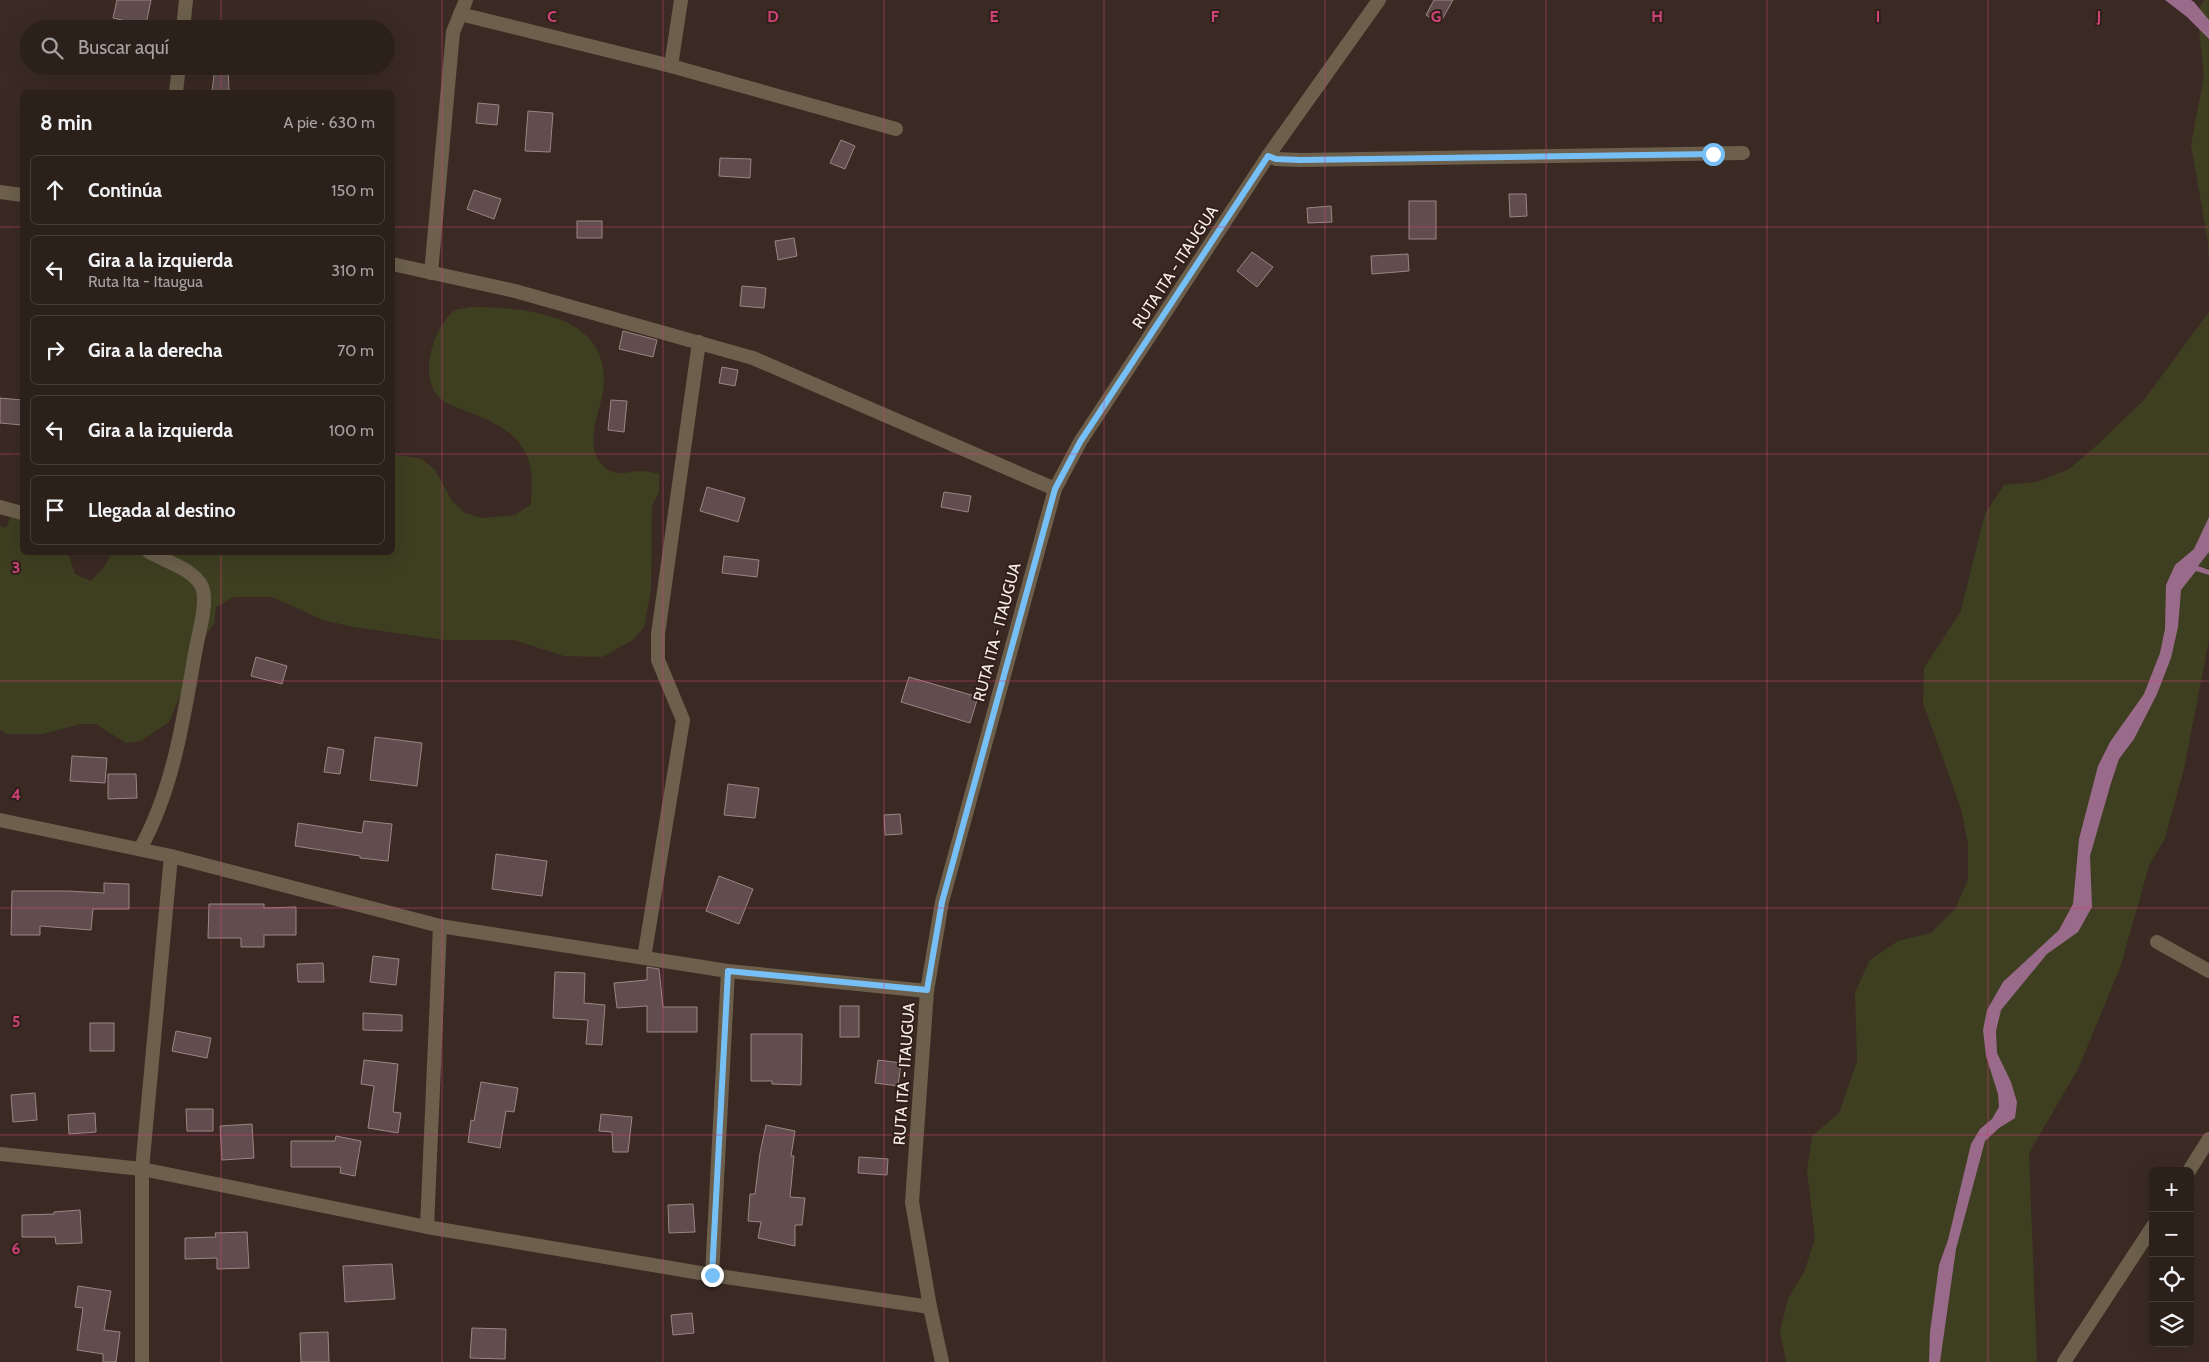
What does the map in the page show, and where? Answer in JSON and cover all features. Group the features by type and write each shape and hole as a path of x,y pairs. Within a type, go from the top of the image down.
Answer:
{"street":[{"path":"184,20 186,0"},
{"path":"431,273 453,32 466,0"},
{"path":"671,66 681,0"},
{"name":"RUTA ITA - ITAUGUA","path":"942,1362 930,1307 912,1202 927,990 942,902 1055,489 1080,442 1268,156 1379,0"},
{"path":"460,14 671,66 896,129"},
{"path":"176,90 178,75"},
{"path":"1268,156 1276,159 1300,160 1743,153"},
{"path":"0,192 20,195"},
{"path":"395,265 515,291 753,358 1055,489"},
{"path":"644,958 683,720 658,660 658,634 698,342"},
{"path":"0,507 20,512"},
{"path":"140,849 150,832 173,761 187,700 203,607 202,588 194,577 154,555"},
{"path":"0,820 171,856 440,926 728,971 927,990"},
{"path":"142,1362 142,1169 171,856"},
{"path":"428,1226 440,926"},
{"path":"2157,942 2209,971"},
{"path":"712,1275 728,971"},
{"path":"2191,1167 2209,1139"},
{"path":"0,1154 142,1169 428,1226 712,1275 930,1307"},
{"path":"2064,1362 2149,1232"}],"green space":[{"path":"2204,0 2209,0 2209,273 2208,242 2191,145 2204,76 2197,12"},
{"path":"492,307 539,313 561,320 580,331 595,345 603,365 603,391 593,442 599,461 607,469 615,473 644,471 659,474 659,491 652,506 651,591 644,627 633,640 602,657 564,656 514,640 445,640 354,627 323,620 272,597 234,597 216,607 214,624 204,637 169,722 141,741 126,743 96,724 80,724 43,734 7,734 0,730 0,526 6,528 13,511 20,505 20,555 69,555 75,574 91,581 104,567 111,555 395,555 395,454 422,459 435,470 452,501 465,513 481,518 515,515 531,504 531,470 521,445 506,430 496,424 442,400 431,385 429,363 431,351 445,320 452,312 458,309"},
{"path":"2209,312 2209,640 2184,769 2165,838 2149,866 2120,968 2078,1069 2029,1153 2037,1362 1786,1362 1780,1331 1788,1299 1805,1270 1815,1238 1807,1171 1812,1136 1839,1113 1857,1061 1855,992 1870,960 1898,941 1931,933 1955,909 1968,880 1968,844 1961,809 1923,703 1924,668 1961,611 1985,514 2004,485 2037,482 2069,469 2096,446 2144,400"}],"shaded area":[{"path":"2165,0 2191,0 2194,2 2209,20 2209,39 2187,17"},
{"path":"2209,517 2209,552 2198,566 2209,570 2209,575 2196,571 2181,590 2178,627 2171,658 2157,694 2134,739 2119,759 2111,783 2090,856 2092,907 2078,932 2047,954 2001,1010 1996,1031 1997,1053 2011,1082 2017,1102 2015,1118 1999,1128 1985,1141 1956,1249 1940,1362 1929,1362 1930,1332 1939,1265 1948,1240 1971,1144 1980,1129 1992,1119 1999,1107 1998,1094 1986,1056 1983,1030 1987,1010 2003,982 2059,930 2073,904 2079,839 2098,766 2110,742 2144,694 2160,653 2165,629 2166,585 2175,565 2194,549"}],"building":[{"path":"117,0 151,0 147,20 113,18"},
{"path":"1434,0 1453,0 1440,23 1426,15"},
{"path":"214,75 228,75 229,90 212,90"},
{"path":"478,103 499,105 497,125 476,123"},
{"path":"528,111 553,113 550,152 525,151"},
{"path":"841,140 855,146 845,169 830,163"},
{"path":"720,158 751,159 750,178 719,176"},
{"path":"474,190 501,199 494,219 467,209"},
{"path":"1509,194 1526,194 1527,216 1510,217"},
{"path":"1409,201 1436,201 1436,239 1409,239"},
{"path":"1331,206 1332,222 1308,223 1307,208"},
{"path":"577,221 602,221 602,238 577,238"},
{"path":"794,238 797,256 778,260 775,241"},
{"path":"1252,252 1273,267 1257,287 1237,271"},
{"path":"1408,254 1409,271 1372,274 1371,256"},
{"path":"742,286 766,288 764,308 740,306"},
{"path":"623,331 657,340 653,357 619,349"},
{"path":"722,367 738,370 735,386 719,383"},
{"path":"0,398 20,400 20,425 0,423"},
{"path":"611,400 627,401 624,432 608,430"},
{"path":"707,487 745,498 738,522 700,511"},
{"path":"944,492 971,496 968,512 941,507"},
{"path":"724,556 759,560 757,577 722,573"},
{"path":"256,657 287,666 282,684 251,676"},
{"path":"909,677 978,697 970,723 901,702"},
{"path":"375,737 422,743 417,786 370,780"},
{"path":"328,747 344,750 340,774 324,772"},
{"path":"72,756 107,758 105,783 70,781"},
{"path":"108,774 136,774 137,798 108,799"},
{"path":"728,784 759,788 755,818 724,815"},
{"path":"900,814 902,834 885,835 884,815"},
{"path":"364,821 392,824 388,861 295,846 298,823 362,833"},
{"path":"496,854 547,861 542,896 492,889"},
{"path":"719,876 753,889 739,924 706,911"},
{"path":"104,883 129,884 129,909 93,909 91,930 40,926 40,935 11,935 12,891 104,893"},
{"path":"209,904 264,904 264,908 296,907 296,935 264,935 264,947 241,947 241,938 208,938"},
{"path":"373,956 399,959 396,985 370,982"},
{"path":"323,963 324,982 298,982 297,964"},
{"path":"647,967 659,969 663,1007 697,1007 697,1032 647,1032 647,1006 617,1008 614,983 647,980"},
{"path":"555,972 585,973 584,1003 605,1005 602,1045 586,1044 588,1020 553,1018"},
{"path":"840,1006 859,1006 859,1037 840,1037"},
{"path":"363,1013 402,1015 402,1031 363,1030"},
{"path":"90,1023 114,1023 114,1051 90,1051"},
{"path":"176,1031 211,1038 207,1058 172,1051"},
{"path":"751,1034 802,1034 801,1085 772,1084 772,1081 751,1081"},
{"path":"364,1060 398,1064 393,1112 401,1113 398,1133 368,1128 374,1086 361,1084"},
{"path":"878,1060 901,1063 898,1086 875,1083"},
{"path":"481,1082 518,1088 514,1112 506,1111 500,1148 468,1142 471,1120 474,1121"},
{"path":"35,1093 37,1120 13,1122 11,1095"},
{"path":"186,1109 213,1109 213,1131 187,1131"},
{"path":"95,1113 96,1132 69,1134 68,1115"},
{"path":"601,1114 632,1117 628,1152 613,1152 612,1132 599,1131"},
{"path":"252,1124 254,1158 222,1160 220,1126"},
{"path":"766,1125 795,1131 791,1156 794,1156 790,1197 805,1198 802,1225 795,1225 795,1246 758,1238 761,1222 748,1221 750,1194 755,1194 760,1153"},
{"path":"336,1136 361,1141 355,1176 340,1173 341,1167 291,1167 291,1141 335,1141"},
{"path":"859,1157 888,1159 887,1175 858,1173"},
{"path":"693,1204 695,1232 669,1233 668,1205"},
{"path":"80,1210 82,1243 56,1244 55,1237 22,1237 22,1215 54,1214 54,1212"},
{"path":"247,1232 249,1268 217,1269 217,1258 185,1259 185,1238 216,1237 215,1233"},
{"path":"392,1264 395,1299 345,1302 343,1266"},
{"path":"78,1286 111,1291 104,1330 120,1332 116,1362 103,1362 103,1354 77,1350 83,1308 75,1307"},
{"path":"692,1313 694,1333 673,1335 671,1315"},
{"path":"472,1328 506,1329 505,1359 470,1358"},
{"path":"328,1332 329,1362 301,1362 300,1333"}],"route":[{"path":"712,1275 728,971 927,990 942,902 1055,489 1080,442 1268,156 1276,159 1300,160 1713,154"}]}
